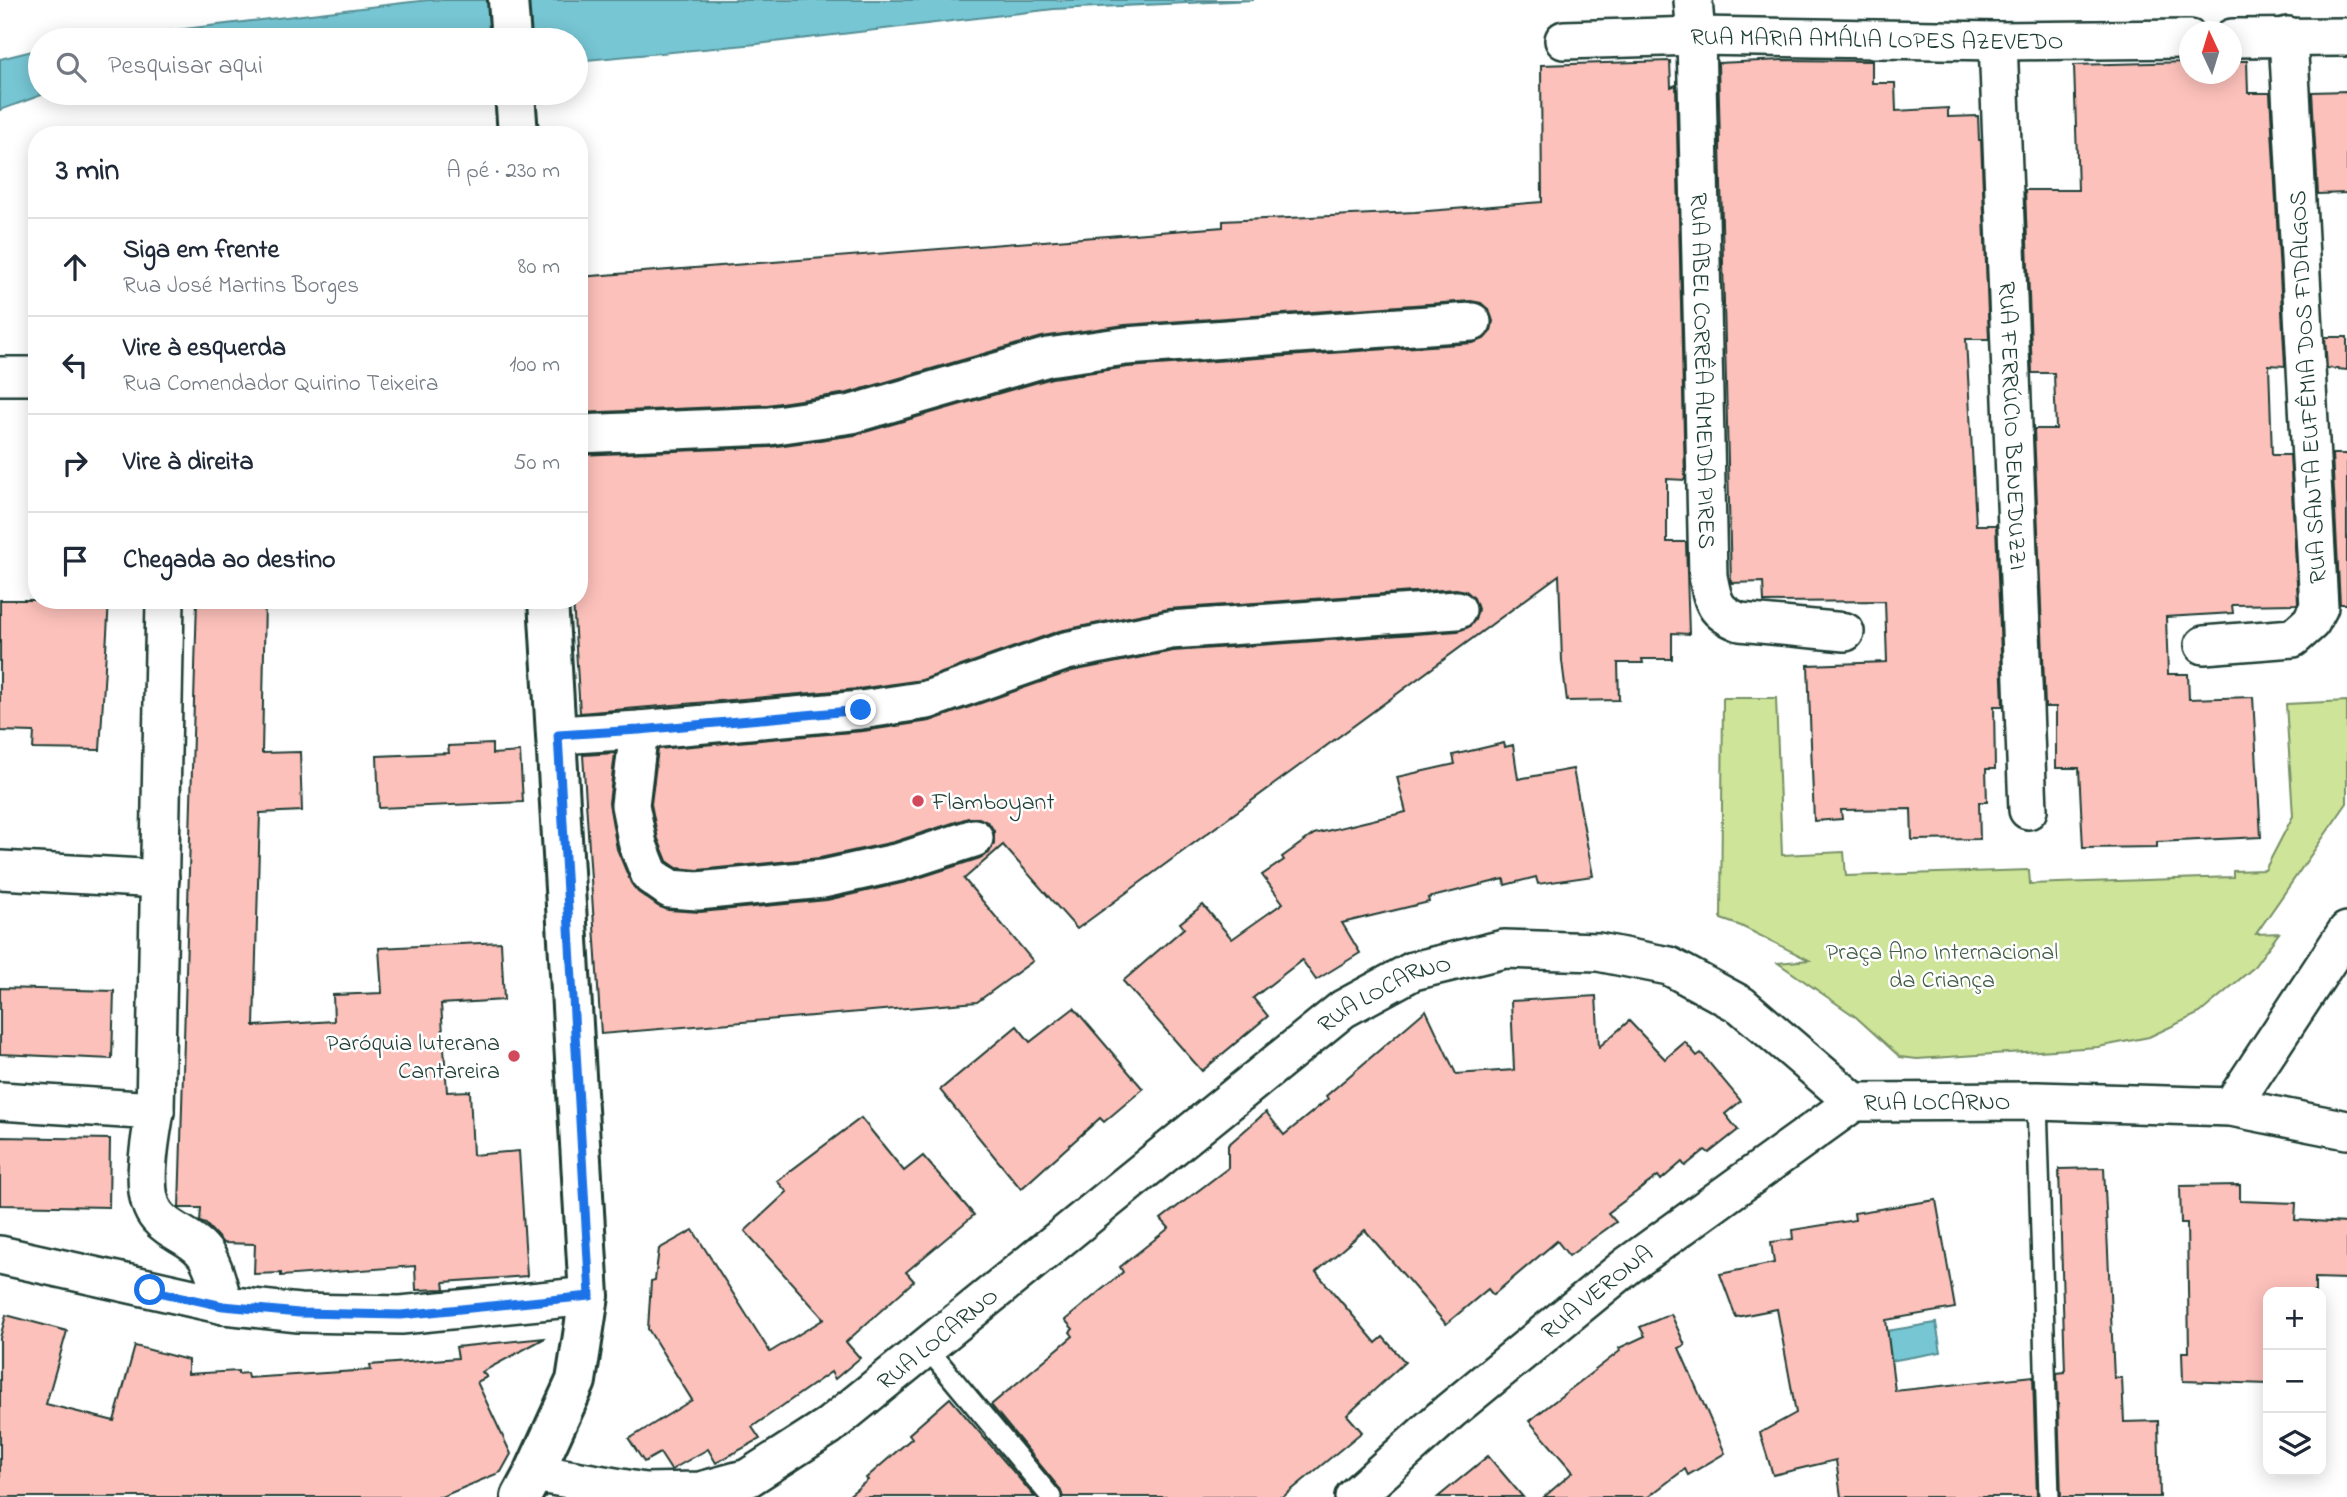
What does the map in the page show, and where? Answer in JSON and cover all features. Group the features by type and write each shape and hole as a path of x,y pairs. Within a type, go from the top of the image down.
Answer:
{"street":[{"name":"RUA ABEL CORRÊA ALMEIDA PIRES","path":"1693,0 1708,576 1713,603 1725,616 1740,622 1845,632"},
{"name":"RUA MARIA AMÁLIA LOPES AZEVEDO","path":"1564,40 1696,36 1998,41 2179,39"},
{"name":"RUA SANTA EUFÊMIA DOS FIDALGOS","path":"2204,645 2293,638 2311,622 2319,607 2288,36"},
{"path":"2242,38 2347,37"},
{"name":"RUA FERRÚCIO BENEDUZZI","path":"1998,41 2028,810"},
{"path":"588,434 769,426 852,414 1048,357 1126,346 1472,322"},
{"path":"0,376 28,376"},
{"path":"165,609 155,1111 146,1174 149,1196 157,1217 201,1249 210,1263 223,1306"},
{"path":"528,1485 576,1381 590,1296 549,609"},
{"path":"558,735 861,710 927,700 1066,651 1170,630 1457,611"},
{"path":"639,730 630,805 638,845 650,875 670,889 698,891 823,879 900,862 975,838"},
{"path":"0,870 160,879"},
{"path":"2231,1107 2347,931"},
{"name":"RUA LOCARNO","path":"528,1485 644,1492 700,1491 748,1478 829,1426 1343,1009 1413,971 1504,949 1598,952 1669,966 1741,1005 1854,1102 2037,1101 2231,1107 2347,1130"},
{"path":"0,1101 155,1111"},
{"name":"RUA VERONA","path":"1354,1497 1450,1411 1627,1266 1854,1102"},
{"path":"0,1255 223,1306 299,1313 401,1315 590,1296"}],"lane":[{"path":"2037,1101 2049,1497"},
{"path":"927,1348 1051,1497"}],"green space":[{"name":"Praça Ano Internacional da Criança","path":"1723,698 1776,698 1782,855 1844,852 1846,876 2029,870 2030,884 2233,877 2233,871 2265,870 2293,816 2286,704 2347,701 2347,803 2256,934 2279,933 2253,968 2200,1013 2149,1037 2098,1047 1917,1059 1900,1057 1856,1017 1778,963 1809,960 1741,926 1721,919"}],"water":[{"path":"428,0 1254,0 1054,9 757,44 588,60 588,28 193,28"},
{"path":"28,52 28,100 0,110 0,59"},
{"path":"1936,1323 1941,1352 1884,1362 1880,1332"}],"building":[{"path":"1783,60 1872,61 1872,83 1895,83 1896,111 1948,108 1948,117 1978,116 1989,339 1966,339 1976,525 1996,525 2003,706 1994,706 1995,769 1986,769 1987,802 1979,802 1980,839 1912,840 1911,809 1841,810 1842,819 1814,821 1808,665 1887,662 1885,601 1764,602 1763,582 1731,583 1718,63"},
{"name":"Flamboyant","path":"1670,61 1671,87 1676,85 1685,480 1667,479 1667,542 1686,542 1689,634 1672,633 1672,659 1642,659 1643,663 1618,663 1619,700 1567,701 1562,661 1559,575 1077,929 1003,845 964,879 1033,961 977,1002 601,1034 583,755 615,753 609,803 617,849 631,883 638,892 658,906 668,910 700,912 827,900 906,882 980,858 989,853 994,843 994,831 989,823 979,818 968,818 894,842 820,858 698,870 677,868 667,861 658,839 651,804 658,749 863,731 930,721 1072,671 1173,651 1458,631 1469,627 1475,620 1478,609 1474,598 1466,591 1456,589 1168,609 1059,631 922,680 858,689 580,713 574,609 588,609 588,455 770,447 855,435 1052,378 1128,367 1473,343 1484,339 1491,331 1493,321 1489,310 1481,303 1471,301 1125,325 1042,337 848,393 767,405 588,413 588,276 1223,227 1223,221 1415,212 1542,202 1541,65"},
{"path":"2242,61 2247,61 2248,93 2270,93 2285,366 2269,365 2272,455 2290,455 2298,602 2232,605 2233,613 2166,617 2168,674 2188,674 2189,699 2253,697 2261,837 2157,842 2157,847 2083,848 2079,768 2056,768 2056,707 2045,707 2034,429 2056,429 2054,373 2032,373 2025,190 2078,190 2074,65 2179,62 2179,84 2242,84"},
{"path":"2347,91 2347,193 2318,194 2312,92"},
{"path":"2325,337 2347,337 2347,370 2327,368"},
{"path":"2332,454 2347,454 2347,604 2340,604"},
{"path":"0,600 28,600 28,609 108,609 100,750 33,749 34,732 0,731"},
{"path":"197,609 265,609 262,753 300,752 302,811 260,813 254,1026 334,1021 333,995 382,993 379,948 501,942 504,1000 441,1004 447,1092 470,1091 473,1155 519,1151 527,1276 444,1282 445,1289 416,1290 415,1266 281,1276 281,1273 254,1274 255,1244 223,1243 206,1224 200,1222 201,1208 179,1208"},
{"path":"1504,743 1505,747 1513,745 1518,779 1573,769 1593,876 1538,884 1536,877 1505,885 1504,879 1428,898 1429,902 1342,923 1360,953 1316,980 1302,960 1253,998 1268,1016 1202,1071 1123,981 1184,928 1180,923 1203,905 1232,939 1283,903 1262,875 1314,834 1406,812 1397,777 1455,764 1453,755"},
{"path":"492,744 492,754 520,752 523,802 379,808 377,756 449,753 448,746"},
{"path":"0,988 114,991 112,1059 0,1054"},
{"path":"1596,996 1599,1047 1629,1021 1665,1059 1685,1042 1697,1056 1701,1053 1741,1101 1725,1114 1738,1130 1709,1153 1705,1150 1685,1166 1682,1162 1661,1180 1658,1176 1608,1213 1616,1222 1569,1256 1557,1241 1493,1295 1488,1289 1446,1324 1365,1230 1316,1272 1376,1343 1383,1337 1405,1362 1347,1415 1362,1432 1283,1497 1063,1497 1060,1489 991,1405 1073,1336 1070,1332 1073,1329 1065,1320 1123,1272 1120,1267 1169,1228 1161,1219 1228,1168 1228,1145 1266,1112 1284,1135 1426,1010 1456,1074 1514,1070 1511,1001"},
{"path":"1074,1008 1143,1089 1104,1122 1100,1118 1021,1189 940,1090 1017,1026 1030,1042"},
{"path":"861,1118 904,1171 923,1156 974,1215 906,1272 914,1281 846,1342 860,1358 835,1379 831,1372 752,1427 760,1439 716,1463 708,1449 671,1470 660,1453 644,1462 629,1439 692,1400 648,1329 651,1281 655,1280 659,1249 693,1230 770,1352 824,1319 745,1231 787,1192 777,1181"},
{"path":"0,1137 110,1139 109,1207 0,1205"},
{"path":"2104,1168 2114,1378 2122,1378 2124,1422 2158,1421 2160,1497 2061,1497 2057,1373 2065,1372 2059,1169"},
{"path":"2240,1185 2240,1201 2296,1203 2295,1220 2347,1223 2347,1279 2315,1278 2315,1287 2263,1287 2263,1384 2183,1381 2182,1352 2189,1352 2187,1223 2181,1223 2180,1186"},
{"path":"1936,1200 1955,1308 1886,1320 1895,1391 2033,1376 2037,1497 1841,1497 1836,1460 1773,1475 1760,1433 1796,1413 1777,1309 1736,1317 1720,1274 1774,1263 1771,1242 1793,1239 1792,1230 1855,1220 1854,1213"},
{"path":"1671,1314 1685,1345 1679,1348 1725,1453 1688,1475 1685,1469 1648,1497 1544,1497 1573,1472 1529,1421 1620,1351 1619,1348 1645,1336 1640,1327"},
{"path":"6,1315 67,1331 46,1404 114,1421 135,1346 188,1360 188,1374 238,1371 238,1374 247,1373 248,1378 371,1370 370,1365 458,1358 456,1347 545,1338 482,1372 487,1377 477,1382 511,1454 501,1472 441,1497 0,1497 0,1338"},
{"path":"950,1398 1035,1497 847,1497 912,1438 909,1434"},
{"path":"1488,1456 1523,1497 1438,1497"}],"place":[{"name":"Flamboyant","path":"918,801"},
{"name":"Paróquia luterana Cantareira","path":"514,1056"}],"route":[{"path":"150,1290 223,1306 299,1313 401,1315 590,1296 558,735 861,710"}]}
